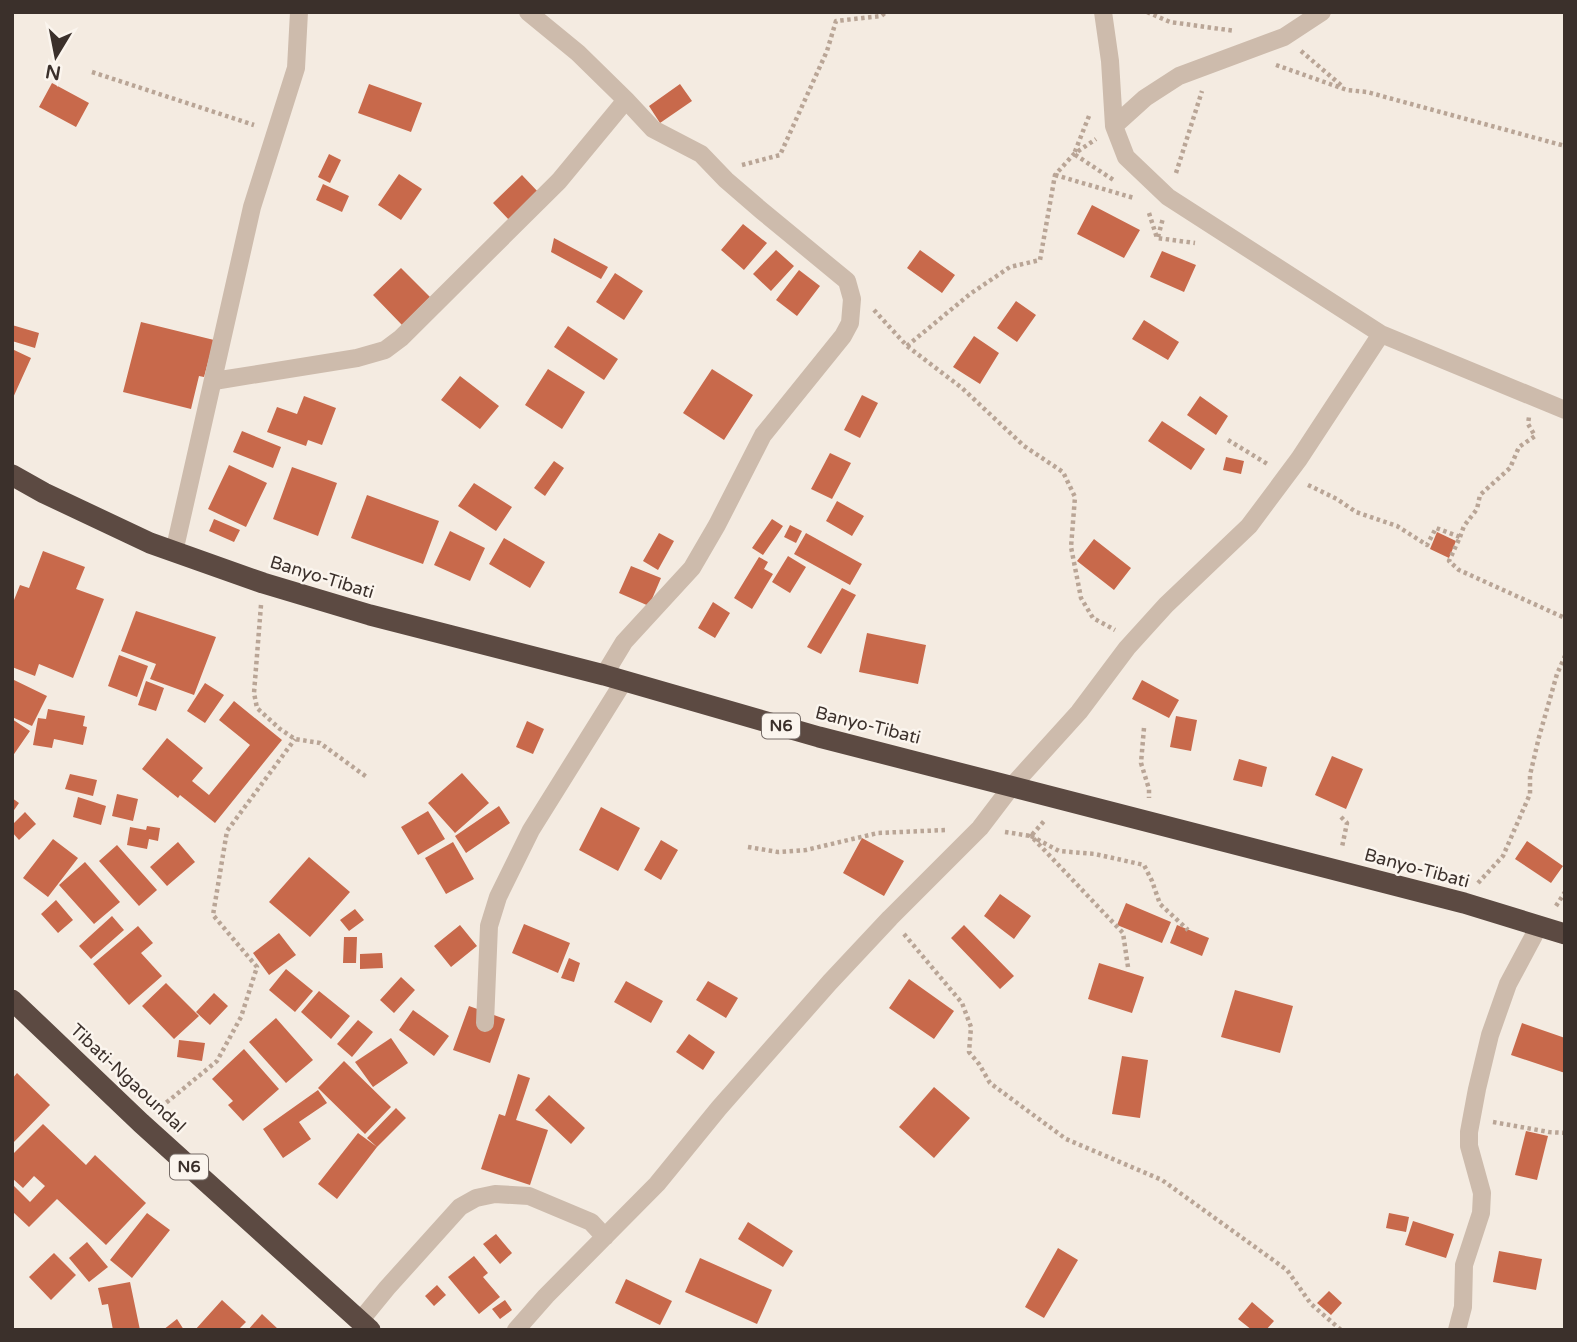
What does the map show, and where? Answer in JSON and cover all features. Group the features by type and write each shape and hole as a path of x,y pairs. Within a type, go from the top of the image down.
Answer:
{"highway":[{"name":"Banyo-Tibati","path":"12,475 56,499 174,552 263,583 370,615 614,678 818,737 1464,903 1565,934"},
{"name":"Tibati-Ngaoundal","path":"12,1000 141,1123 365,1325"}],"street":[{"path":"174,552 253,207 274,132 296,68 299,12"},
{"path":"485,1023 489,926 498,897 531,830 614,678 624,642 692,568 763,435 844,336 850,323 852,299 847,281 726,180 694,149 653,129 578,52 528,12"},
{"path":"1103,12 1109,52 1114,126 1126,157 1168,197 1381,334 1565,410"},
{"path":"1114,126 1145,97 1179,76 1284,37 1322,12"},
{"path":"214,381 344,360 384,350 401,338 559,181 626,100"},
{"path":"516,1330 657,1184 755,1066 890,918 981,828 1012,786 1079,712 1128,648 1199,572 1249,526 1288,475 1381,334"},
{"path":"1457,1330 1463,1307 1464,1265 1481,1213 1482,1193 1469,1146 1471,1119 1490,1035 1508,984 1539,926"},
{"path":"365,1325 387,1288 460,1207 476,1198 495,1194 529,1196 591,1222 605,1237"}],"path":[{"path":"726,180 743,164 780,155 827,51 836,21 881,16 886,12"},
{"path":"1147,12 1170,22 1284,37 1347,90"},
{"path":"1241,53 1347,90 1367,92 1565,146"},
{"path":"1157,238 1211,63"},
{"path":"92,72 274,132"},
{"path":"907,346 970,294 1010,267 1040,260 1055,175 1074,154 1114,126"},
{"path":"847,281 907,346 962,388 1024,446 1063,472 1075,498 1071,547 1081,598 1093,618 1118,632 1128,648"},
{"path":"1533,396 1528,424 1535,436 1519,446 1510,468 1480,495 1477,509 1464,526 1449,561 1459,570 1565,618"},
{"path":"1228,440 1356,512 1397,526 1427,545 1436,528 1460,537"},
{"path":"263,583 254,693 257,708 295,739 320,743 368,778"},
{"path":"1464,903 1484,875 1503,856 1530,794 1530,775 1536,747 1557,674 1565,656"},
{"path":"1144,728 1140,763 1149,789 1150,823"},
{"path":"141,1123 217,1061 242,1017 257,967 214,915 227,831 295,739"},
{"path":"1031,836 1062,799"},
{"path":"748,847 778,852 806,850 878,833 981,828 1031,836 1059,851 1095,854 1144,865 1160,904 1188,930"},
{"path":"1031,836 1124,933 1128,967"},
{"path":"890,918 962,1003 971,1027 968,1052 990,1083 1066,1139 1161,1180 1287,1270 1311,1304 1341,1330"},
{"path":"1471,1119 1565,1133"}],"building":[{"path":"52,83 89,103 76,127 39,107"},
{"path":"369,84 422,103 411,132 358,113"},
{"path":"680,84 692,101 660,123 649,106"},
{"path":"329,154 341,160 330,183 318,177"},
{"path":"399,174 422,189 401,220 378,205"},
{"path":"522,175 540,194 511,222 493,203"},
{"path":"323,184 349,196 342,212 316,200"},
{"path":"1092,205 1140,230 1124,258 1077,234"},
{"path":"743,224 767,243 744,270 721,250"},
{"path":"554,238 608,267 601,279 551,252"},
{"path":"776,250 794,266 771,291 753,274"},
{"path":"920,250 955,275 942,293 907,268"},
{"path":"1162,251 1196,265 1184,292 1150,277"},
{"path":"401,268 430,297 402,325 373,295"},
{"path":"799,270 820,286 797,316 776,300"},
{"path":"615,273 643,291 624,320 596,302"},
{"path":"1016,301 1036,315 1017,342 997,328"},
{"path":"1144,320 1179,342 1168,360 1132,339"},
{"path":"141,322 214,340 204,377 199,376 191,409 123,392"},
{"path":"12,325 39,333 35,348 12,341"},
{"path":"568,326 618,359 604,380 554,347"},
{"path":"974,336 999,353 980,384 953,367"},
{"path":"12,349 31,358 12,400"},
{"path":"548,369 585,392 562,429 525,405"},
{"path":"712,369 753,395 724,440 683,413"},
{"path":"460,376 499,406 480,429 441,400"},
{"path":"862,395 878,403 860,438 844,430"},
{"path":"304,396 336,408 322,445 308,440 306,446 267,432 277,407 297,414"},
{"path":"1200,396 1228,416 1216,435 1187,415"},
{"path":"1162,421 1205,449 1191,470 1148,441"},
{"path":"242,431 281,447 273,468 233,452"},
{"path":"830,453 851,463 832,499 811,489"},
{"path":"1226,457 1244,461 1241,474 1223,470"},
{"path":"554,461 564,468 545,496 534,488"},
{"path":"229,465 267,483 246,527 208,509"},
{"path":"292,467 337,483 318,536 273,519"},
{"path":"474,483 512,507 496,531 458,506"},
{"path":"367,495 439,521 423,564 351,538"},
{"path":"837,501 864,516 852,536 826,521"},
{"path":"214,519 240,530 234,542 209,531"},
{"path":"772,519 783,526 763,555 752,548"},
{"path":"790,525 802,531 796,543 784,537"},
{"path":"450,531 485,548 470,581 434,565"},
{"path":"1437,532 1456,541 1449,558 1430,549"},
{"path":"659,533 674,541 658,570 643,561"},
{"path":"806,533 862,564 850,585 794,554"},
{"path":"504,538 545,562 530,588 489,564"},
{"path":"1094,539 1131,568 1114,590 1077,561"},
{"path":"43,551 85,567 76,589 104,599 73,678 39,664 35,676 12,667 12,605 20,585 29,588"},
{"path":"788,556 806,567 790,593 772,582"},
{"path":"759,557 768,562 764,569 773,574 752,609 734,598"},
{"path":"631,566 661,578 649,606 619,593"},
{"path":"842,588 856,595 821,654 807,647"},
{"path":"713,602 730,613 715,638 698,628"},
{"path":"136,611 216,637 194,695 150,679 156,664 121,651"},
{"path":"867,633 926,645 918,684 859,672"},
{"path":"119,655 148,666 137,697 108,686"},
{"path":"12,679 47,696 32,726 12,717"},
{"path":"1142,680 1179,700 1169,718 1132,699"},
{"path":"146,681 164,688 156,711 138,705"},
{"path":"205,683 224,695 205,723 187,711"},
{"path":"234,701 282,740 215,823 142,769 167,738 203,768 192,781 209,795 250,745 219,720"},
{"path":"48,709 85,716 83,726 87,727 83,745 54,739 52,748 33,745 38,718 46,719"},
{"path":"1176,716 1197,720 1191,751 1170,747"},
{"path":"12,719 30,731 12,757"},
{"path":"527,721 544,729 533,754 516,747"},
{"path":"1332,756 1363,769 1346,809 1315,795"},
{"path":"1239,759 1267,767 1262,787 1233,780"},
{"path":"462,773 489,803 455,833 428,803"},
{"path":"70,774 97,780 93,796 65,789"},
{"path":"117,794 138,799 133,821 112,816"},
{"path":"78,797 106,806 101,825 73,817"},
{"path":"12,798 19,803 12,813"},
{"path":"499,806 510,823 466,853 455,836"},
{"path":"601,807 640,828 618,871 579,850"},
{"path":"428,811 445,839 418,855 401,827"},
{"path":"25,812 36,824 19,840 12,832 12,825"},
{"path":"147,826 160,828 158,841 149,839 147,849 127,845 130,827 146,830"},
{"path":"862,838 904,861 884,896 843,873"},
{"path":"53,839 78,858 48,897 23,878"},
{"path":"661,840 678,850 661,880 644,870"},
{"path":"1527,841 1563,866 1551,883 1515,859"},
{"path":"178,842 195,862 167,886 150,867"},
{"path":"453,842 474,879 446,894 425,858"},
{"path":"117,845 157,890 139,906 99,861"},
{"path":"309,857 350,892 310,937 269,902"},
{"path":"85,862 120,902 94,924 59,885"},
{"path":"1000,894 1031,916 1014,939 984,916"},
{"path":"56,900 73,920 58,933 41,914"},
{"path":"1126,903 1171,922 1162,943 1117,925"},
{"path":"355,909 364,920 349,931 340,920"},
{"path":"112,916 124,930 91,959 79,946"},
{"path":"524,924 570,943 558,973 512,953"},
{"path":"460,925 477,946 451,967 434,946"},
{"path":"964,925 1014,976 1000,989 951,938"},
{"path":"1177,925 1209,938 1202,956 1170,943"},
{"path":"138,926 153,943 141,953 162,976 129,1005 93,964"},
{"path":"279,933 296,955 269,975 253,953"},
{"path":"344,937 357,937 356,963 343,963"},
{"path":"382,953 383,968 360,969 360,954"},
{"path":"569,958 580,963 574,982 561,978"},
{"path":"1099,963 1144,977 1132,1013 1088,999"},
{"path":"286,969 313,991 295,1012 269,990"},
{"path":"401,977 415,990 394,1013 380,1000"},
{"path":"909,979 954,1011 934,1039 889,1008"},
{"path":"626,981 663,1001 651,1023 614,1002"},
{"path":"708,981 738,998 726,1018 696,1000"},
{"path":"166,983 199,1016 174,1039 142,1006"},
{"path":"1235,990 1293,1006 1280,1053 1221,1037"},
{"path":"319,991 350,1016 331,1039 301,1012"},
{"path":"214,993 228,1006 210,1025 196,1012"},
{"path":"469,1006 505,1019 490,1063 453,1050"},
{"path":"413,1010 449,1036 434,1056 399,1030"},
{"path":"276,1018 313,1060 286,1083 249,1042"},
{"path":"358,1020 373,1032 352,1057 337,1044"},
{"path":"1522,1023 1565,1038 1565,1073 1511,1055"},
{"path":"689,1034 715,1052 703,1070 676,1052"},
{"path":"391,1038 408,1063 373,1087 355,1062"},
{"path":"179,1040 205,1043 202,1061 177,1057"},
{"path":"244,1049 279,1089 243,1121 228,1105 233,1101 212,1079"},
{"path":"1122,1056 1148,1060 1140,1118 1112,1114"},
{"path":"344,1061 391,1107 365,1134 318,1088"},
{"path":"17,1073 50,1105 12,1144 12,1079"},
{"path":"518,1074 530,1078 516,1120 548,1130 530,1185 481,1169 499,1114 505,1116"},
{"path":"934,1087 970,1118 934,1158 899,1127"},
{"path":"318,1090 327,1103 299,1122 311,1139 283,1158 263,1129"},
{"path":"549,1095 585,1128 571,1144 535,1110"},
{"path":"396,1108 406,1118 377,1147 367,1138"},
{"path":"43,1124 86,1165 95,1155 146,1203 106,1245 57,1199 29,1227 12,1211 12,1184 30,1202 45,1186 34,1176 23,1188 12,1178 12,1155"},
{"path":"1526,1131 1548,1136 1537,1180 1515,1175"},
{"path":"358,1133 377,1147 337,1199 318,1184"},
{"path":"147,1213 170,1230 132,1278 110,1260"},
{"path":"1389,1213 1409,1217 1406,1232 1386,1228"},
{"path":"1413,1221 1454,1234 1446,1258 1405,1245"},
{"path":"748,1222 793,1251 783,1267 738,1239"},
{"path":"496,1234 512,1253 500,1264 483,1244"},
{"path":"87,1242 108,1267 89,1282 69,1258"},
{"path":"1058,1248 1078,1260 1044,1318 1025,1307"},
{"path":"1499,1251 1542,1259 1536,1290 1493,1282"},
{"path":"54,1253 76,1275 51,1300 29,1277"},
{"path":"474,1256 488,1273 483,1277 500,1297 479,1314 448,1277"},
{"path":"700,1258 772,1290 757,1324 685,1292"},
{"path":"626,1279 672,1301 660,1325 615,1303"},
{"path":"130,1282 140,1330 113,1330 108,1304 102,1305 98,1288"},
{"path":"437,1285 446,1295 434,1306 425,1296"},
{"path":"1329,1291 1342,1303 1331,1315 1317,1303"},
{"path":"222,1300 246,1322 238,1330 195,1330"},
{"path":"505,1300 512,1310 500,1319 492,1309"},
{"path":"1252,1302 1274,1321 1266,1330 1252,1330 1238,1319"},
{"path":"262,1314 279,1330 248,1330"},
{"path":"177,1319 184,1330 163,1330"}]}
